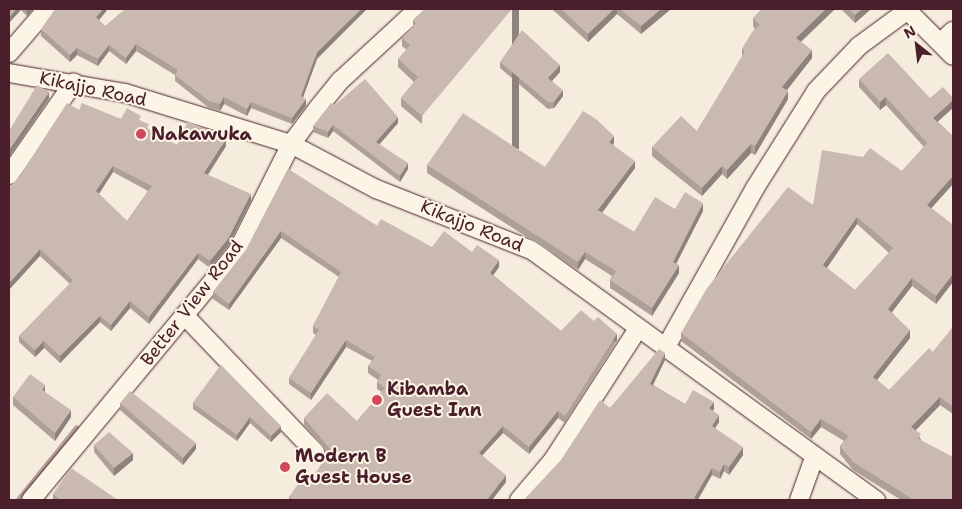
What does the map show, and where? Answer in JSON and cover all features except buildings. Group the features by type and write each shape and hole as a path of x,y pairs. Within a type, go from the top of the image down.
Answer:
{"street":[{"path":"9,53 47,9"},
{"name":"Better View Road","path":"31,500 186,316 237,252 291,144 341,80 418,9"},
{"path":"667,345 816,91 859,46 907,10 947,36 953,56"},
{"name":"Kikajjo Road","path":"9,73 74,82 125,93 291,144 376,189 533,251 566,271 637,330 667,345 814,458 876,500"},
{"path":"9,175 74,82"},
{"path":"186,316 315,452"},
{"path":"519,500 553,460 637,330"},
{"path":"799,500 814,458"}],"waterway":[{"path":"19,500 77,428"}],"place":[{"name":"Nakawuka","path":"141,134"},
{"name":"Kibamba Guest Inn","path":"377,400"},
{"name":"Modern B Guest House","path":"285,467"}]}
